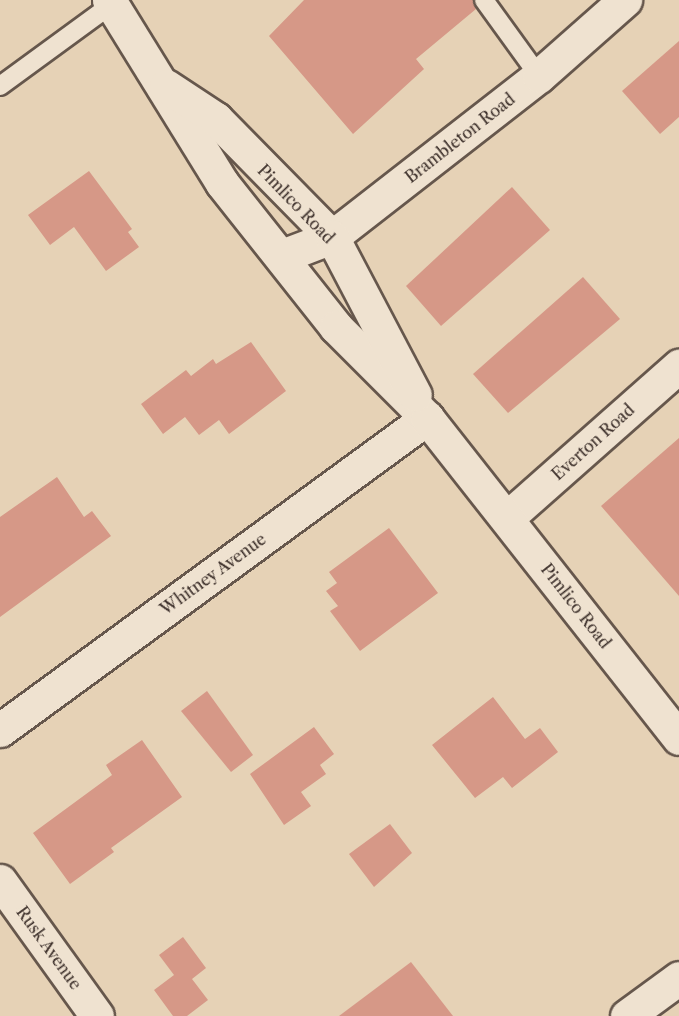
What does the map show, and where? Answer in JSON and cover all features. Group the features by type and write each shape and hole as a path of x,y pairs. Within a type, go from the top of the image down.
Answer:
{"street":[{"name":"Brambleton Road","path":"282,256 332,237 539,76 625,0"},
{"name":"Pimlico Road","path":"111,2 164,84 208,163 344,336 427,418 679,738"},
{"name":"Pimlico Road","path":"164,84 216,119 332,237 427,418"},
{"name":"Everton Road","path":"507,518 679,366"},
{"name":"Whitney Avenue","path":"0,730 427,418"},
{"name":"Rusk Avenue","path":"0,881 97,1016"},
{"path":"627,1016 679,978"}],"lane":[{"path":"484,0 539,76"},
{"path":"0,86 111,2"}],"building":[{"path":"304,0 473,0 476,9 416,59 424,69 353,134 269,36"},
{"path":"679,41 679,117 660,134 622,91"},
{"path":"89,171 132,229 128,232 139,247 106,271 74,227 50,245 28,215"},
{"path":"512,187 550,230 441,326 406,286"},
{"path":"583,277 620,319 508,413 473,374"},
{"path":"251,342 286,391 229,434 219,420 199,435 185,417 163,434 141,404 186,370 191,376 213,359 216,364"},
{"path":"679,438 679,596 601,506"},
{"path":"57,477 84,517 92,511 111,536 0,617 0,517"},
{"path":"389,528 438,593 360,651 330,611 338,606 326,591 337,583 329,572"},
{"path":"207,691 253,755 231,772 181,711"},
{"path":"493,697 525,739 540,728 558,752 512,788 503,777 475,798 432,745"},
{"path":"314,727 334,754 320,765 326,774 301,792 311,806 284,825 250,774"},
{"path":"142,740 182,797 111,848 114,852 70,884 33,833 112,775 106,765"},
{"path":"390,824 412,853 374,887 349,854"},
{"path":"183,937 206,968 192,979 208,1000 187,1016 173,1016 154,990 174,975 159,955"},
{"path":"411,962 453,1016 339,1016"}]}
